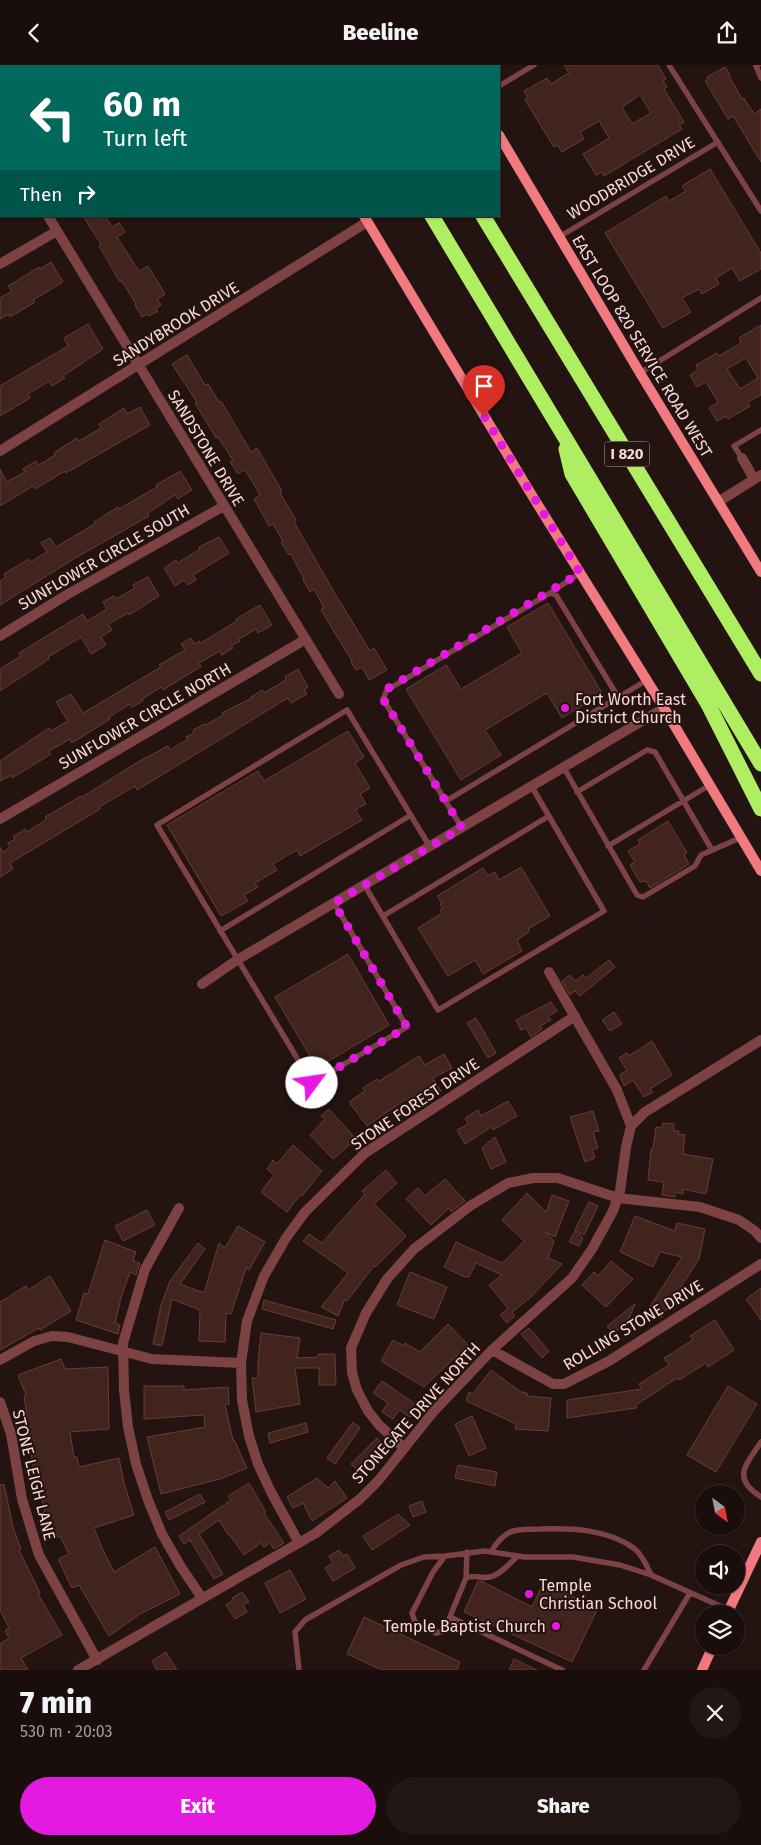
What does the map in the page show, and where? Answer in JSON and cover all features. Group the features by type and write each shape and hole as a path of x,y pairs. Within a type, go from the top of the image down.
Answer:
{"highway":[{"name":"I 820","path":"433,217 761,764"},
{"name":"I 820","path":"484,217 761,674"},
{"path":"490,217 522,279"},
{"path":"563,435 572,474 708,706 761,809"},
{"path":"734,627 761,667"}],"main road":[{"name":"EAST LOOP 820 SERVICE ROAD WEST","path":"500,137 761,572"},
{"path":"366,219 761,871"},
{"path":"731,1605 761,1542"},
{"path":"702,1670 709,1655"}],"street":[{"name":"SANDSTONE DRIVE","path":"49,217 339,694"},
{"name":"SANDYBROOK DRIVE","path":"0,451 366,219"},
{"path":"0,264 57,231"},
{"path":"718,502 758,477 742,458"},
{"name":"SUNFLOWER CIRCLE SOUTH","path":"0,636 77,589 224,506"},
{"name":"SUNFLOWER CIRCLE NORTH","path":"0,819 306,639"},
{"path":"202,984 237,960 664,708"},
{"path":"549,972 617,1090 631,1127 645,1112 761,1039"},
{"name":"STONE FOREST DRIVE","path":"299,1543 258,1464 249,1436 242,1400 241,1363 247,1321 264,1276 286,1238 305,1212 365,1153 575,1016"},
{"name":"STONEGATE DRIVE NORTH","path":"78,1670 316,1533 360,1499 378,1481 434,1411 492,1350 572,1278 592,1249 618,1198 631,1127"},
{"path":"404,1448 379,1425 368,1411 357,1390 352,1373 351,1348 366,1313 387,1279 414,1249 470,1206 508,1183 533,1178 558,1178 618,1198 700,1207 740,1220 761,1238"},
{"path":"179,1208 145,1269 123,1343 124,1390 128,1427 136,1464 148,1500 162,1534 202,1598"},
{"name":"ROLLING STONE DRIVE","path":"492,1350 553,1384 564,1384 609,1361 761,1265"},
{"path":"0,1360 34,1341 52,1336 68,1337 152,1359 241,1363"},
{"name":"STONE LEIGH LANE","path":"0,1402 11,1434 22,1499 38,1555 97,1660"}],"lane":[{"path":"500,85 534,65"},
{"path":"670,65 761,211"},
{"path":"758,65 756,66 761,78"},
{"name":"WOODBRIDGE DRIVE","path":"559,237 718,142"},
{"path":"640,373 761,298"},
{"path":"742,458 734,446 761,430"},
{"path":"462,828 383,699 387,689 550,593 580,573"},
{"path":"550,593 556,595 618,697"},
{"path":"446,801 647,680"},
{"path":"334,903 407,1027 312,1083 157,825 347,710 430,847"},
{"path":"577,791 646,750 655,752 712,849"},
{"path":"564,768 636,895 643,897 695,866 700,855 740,838"},
{"path":"608,846 710,785"},
{"path":"365,886 438,1011 604,911 532,787"},
{"path":"220,931 411,815"},
{"path":"383,916 549,816"},
{"path":"761,1442 743,1471 744,1480 751,1490 761,1497"},
{"path":"491,1552 497,1541 512,1531 558,1528 589,1531 614,1537 636,1550 646,1561 651,1575"},
{"path":"299,1670 296,1632 306,1620 401,1565 424,1557 467,1552 491,1552 518,1556 573,1557 620,1565 651,1575 714,1605"},
{"path":"445,1556 432,1572 412,1613 415,1622 436,1633 444,1631 466,1578 467,1552"},
{"path":"466,1578 473,1575 488,1578 495,1575 518,1556"},
{"path":"644,1670 690,1593"},
{"path":"450,1617 562,1670"}],"building":[{"path":"564,65 658,65 666,79 663,81 667,87 664,89 684,122 679,125 682,129 604,176 602,172 596,175 583,154 609,138 599,121 580,132 584,139 562,152 557,145 554,147 525,100 528,98 524,91 547,78 551,84 569,73","holes":["640,95 651,113 632,124 622,107"]},
{"path":"725,67 742,99 744,98 754,114 761,109 761,162 733,116 728,119 705,81 708,79 707,77"},
{"path":"710,169 761,253 761,269 740,281 732,268 716,278 719,284 702,294 699,289 682,298 691,312 663,328 605,233 666,196 669,201 686,191 682,186"},
{"path":"84,217 106,217 112,227 119,223 125,232 117,237 139,271 148,266 165,294 157,299 161,305 156,308 158,311 149,316 147,314 142,317 136,304 122,281 120,282 99,246 101,244"},
{"path":"51,262 63,282 33,300 35,302 10,317 9,314 0,319 0,298 12,291 8,286"},
{"path":"88,324 103,349 63,376 65,378 52,386 49,381 28,394 30,398 0,416 0,386 68,346 64,338"},
{"path":"761,325 761,395 748,402 750,406 728,419 726,416 717,421 709,408 718,402 706,382 697,387 690,375 698,370 696,365 717,353 719,356 741,343 739,338","holes":["746,358 758,378 740,389 727,369"]},
{"path":"187,355 205,385 208,384 219,402 221,401 251,452 257,448 282,491 280,493 296,520 294,522 334,592 370,651 374,648 387,670 369,680 362,667 356,670 321,610 324,608 314,589 310,592 291,554 289,555 281,542 283,541 273,524 269,526 254,499 260,495 249,476 244,470 238,474 230,462 233,460 218,437 216,438 195,403 197,402 172,364"},
{"path":"140,407 150,425 66,473 65,471 35,489 33,486 0,506 0,469 7,482 25,472 23,469 36,461 39,465 77,438 79,441 101,428 99,424 124,408 127,414"},
{"path":"180,471 192,490 178,499 175,495 148,513 149,516 72,560 0,605 0,581 6,577 4,574 29,559 30,562 47,552 41,543 50,538 56,547 95,524 94,522 118,507 119,509 157,487 156,485"},
{"path":"219,537 229,553 193,575 196,580 188,585 184,580 175,586 164,568 176,560 178,563 200,549 199,547"},
{"path":"148,577 159,596 129,615 128,613 108,624 112,630 101,637 106,645 91,654 81,637 48,657 49,659 0,691 0,669 21,656 19,653 83,614 87,621 107,609 103,602 114,596 116,599 135,588 133,585"},
{"path":"548,603 602,693 562,718 547,693 485,730 501,755 461,780 406,689 446,665 461,689 522,653 507,627"},
{"path":"260,605 272,625 258,633 256,629 239,639 240,641 231,646 233,648 222,655 220,651 199,663 201,667 163,690 161,687 132,707 130,704 72,743 70,739 49,751 51,754 12,778 11,775 0,781 0,761 49,728 51,731 68,721 56,702 71,694 83,713 161,667 159,665 185,650 181,644 191,638 195,644 199,641 201,643"},
{"path":"298,669 308,687 304,689 307,694 291,703 288,698 137,790 135,786 99,807 100,809 10,863 13,869 0,877 0,847 3,852 10,847 8,843 15,839 13,837 25,829 27,832 47,819 45,817 82,797 138,762 168,746 170,750 188,739 186,737 194,733 193,730 204,724 206,725 223,715 222,713 252,698 262,690 264,693 286,680 285,677"},
{"path":"348,731 364,757 355,763 370,788 360,794 366,804 355,810 362,820 300,856 297,850 273,864 277,870 255,883 258,887 244,895 248,901 221,916 167,825 258,771 264,781"},
{"path":"668,821 687,853 684,855 689,864 650,888 646,881 640,882 630,865 635,862 628,851 640,844 638,840"},
{"path":"521,867 550,916 528,929 530,931 517,940 522,951 483,974 475,960 448,976 418,928 442,913 440,910 443,908 440,904 442,903 437,896 483,868 488,876 495,872 499,880"},
{"path":"348,954 389,1025 317,1068 275,997"},
{"path":"609,960 615,967 580,996 575,991 570,995 562,981 570,975 575,981 583,975 586,978"},
{"path":"551,1002 557,1011 548,1016 551,1020 540,1026 542,1029 531,1037 526,1028 521,1030 516,1020"},
{"path":"614,1012 622,1024 610,1031 602,1020"},
{"path":"476,1018 496,1053 488,1058 467,1023"},
{"path":"652,1041 672,1075 650,1089 653,1092 644,1097 633,1080 624,1086 620,1075 627,1070 619,1058 627,1053 629,1056"},
{"path":"444,1054 452,1068 433,1078 441,1091 412,1107 406,1099 367,1126 349,1102 365,1091 363,1088 377,1079 379,1081 419,1056 425,1065"},
{"path":"508,1101 517,1116 493,1130 491,1127 465,1144 457,1130 468,1124 465,1118 478,1110 481,1116"},
{"path":"329,1109 356,1139 333,1159 310,1135 325,1119 321,1116"},
{"path":"593,1111 599,1131 593,1132 598,1148 592,1150 595,1158 585,1162 570,1117"},
{"path":"663,1123 674,1124 674,1131 679,1131 678,1134 685,1135 683,1154 713,1159 706,1194 683,1189 683,1194 675,1192 675,1197 662,1195 664,1182 648,1180 651,1149 653,1149 656,1127 662,1128"},
{"path":"495,1137 506,1162 491,1169 482,1148"},
{"path":"293,1145 322,1171 287,1212 261,1192 274,1175 267,1169 273,1160 277,1164"},
{"path":"386,1170 397,1183 374,1204 406,1236 374,1266 347,1301 345,1299 338,1316 321,1307 348,1273 303,1241 309,1234 322,1243 365,1194 362,1191"},
{"path":"445,1179 465,1201 451,1212 449,1208 431,1225 406,1199 418,1188 425,1196"},
{"path":"527,1193 546,1212 552,1195 569,1201 555,1237 545,1232 554,1241 548,1258 562,1264 531,1297 512,1312 515,1316 507,1323 500,1315 508,1308 489,1285 502,1275 476,1263 469,1277 444,1267 456,1242 502,1263 507,1259 524,1241 502,1220"},
{"path":"589,1202 598,1206 584,1235 575,1230"},
{"path":"147,1210 155,1225 123,1241 115,1226"},
{"path":"635,1216 675,1231 677,1223 705,1229 699,1259 661,1318 657,1313 654,1315 649,1308 682,1257 660,1252 653,1267 620,1252"},
{"path":"238,1226 265,1242 249,1270 246,1268 231,1314 226,1313 225,1342 199,1341 200,1310 172,1299 162,1346 153,1344 161,1305 170,1281 198,1243 205,1249 180,1284 204,1293 219,1243 225,1248"},
{"path":"575,1231 583,1238 579,1246 569,1242"},
{"path":"105,1240 136,1252 133,1261 140,1263 136,1275 130,1272 121,1298 115,1323 120,1325 118,1334 76,1320 84,1293 88,1294"},
{"path":"611,1261 633,1279 606,1307 582,1285 594,1272 598,1276"},
{"path":"410,1272 447,1287 434,1319 397,1305"},
{"path":"50,1276 71,1311 40,1330 39,1328 0,1350 0,1302 26,1286 28,1290"},
{"path":"761,1288 761,1320 746,1299"},
{"path":"264,1300 336,1320 333,1329 262,1309"},
{"path":"635,1304 627,1323 613,1333 607,1326"},
{"path":"715,1320 734,1350 708,1367 706,1363 679,1380 677,1378 636,1405 636,1408 567,1418 567,1400 642,1389 639,1384 669,1365 664,1358 693,1340 690,1336"},
{"path":"448,1324 468,1345 424,1387 381,1361 393,1340 404,1346 405,1343 420,1352"},
{"path":"529,1328 549,1351 542,1358 521,1334"},
{"path":"261,1333 300,1338 297,1358 318,1357 318,1354 335,1354 336,1385 319,1385 319,1368 295,1368 300,1404 256,1412 252,1378 258,1378"},
{"path":"61,1359 65,1369 108,1367 109,1429 70,1432 74,1457 77,1457 79,1467 119,1458 124,1483 134,1515 94,1528 114,1572 155,1547 180,1594 140,1614 109,1636 79,1585 72,1588 58,1559 69,1554 60,1536 54,1538 46,1518 30,1449 24,1450 23,1440 30,1438 24,1396 26,1395 18,1375"},
{"path":"491,1370 521,1392 527,1393 527,1396 551,1398 548,1431 515,1429 516,1424 466,1401 469,1392 473,1394"},
{"path":"382,1381 418,1406 410,1417 399,1410 393,1419 382,1412 388,1403 373,1393"},
{"path":"144,1386 184,1386 184,1390 228,1387 229,1404 225,1405 233,1440 247,1468 220,1479 161,1494 147,1437 205,1427 204,1415 144,1419"},
{"path":"728,1386 757,1404 716,1472 687,1455"},
{"path":"472,1416 486,1448 469,1456 455,1424"},
{"path":"353,1422 360,1428 335,1464 327,1458"},
{"path":"306,1423 308,1432 270,1443 268,1433"},
{"path":"377,1438 384,1445 358,1471 351,1464"},
{"path":"458,1465 497,1472 495,1486 455,1478"},
{"path":"317,1478 328,1488 335,1481 347,1498 312,1521 303,1503 293,1508 287,1497"},
{"path":"249,1483 266,1512 264,1513 284,1543 274,1549 270,1543 264,1547 261,1543 244,1555 219,1520 199,1534 223,1574 214,1579 190,1540 184,1544 179,1536 231,1500 228,1496"},
{"path":"4,1484 13,1527 21,1549 19,1550 40,1593 38,1594 62,1635 21,1658 28,1670 0,1670 0,1644 9,1638 5,1631 9,1628 0,1610 0,1485"},
{"path":"200,1494 205,1502 169,1520 165,1512"},
{"path":"422,1501 426,1512 413,1517 409,1506"},
{"path":"398,1514 410,1525 372,1550 363,1536"},
{"path":"339,1550 343,1556 347,1554 355,1568 333,1581 325,1568 333,1563 329,1556"},
{"path":"290,1570 306,1599 280,1613 265,1583"},
{"name":"Temple Baptist Church","path":"478,1581 532,1607 543,1583 598,1608 572,1662 464,1612"},
{"path":"242,1592 249,1602 243,1605 247,1612 235,1619 226,1605 233,1600 232,1598"},
{"path":"364,1617 460,1662 457,1670 382,1670 347,1654"},
{"path":"166,1652 177,1670 157,1670 152,1661"},
{"path":"514,1659 537,1670 509,1670"}],"place":[{"name":"Fort Worth East District Church","path":"565,708"},
{"name":"Temple Christian School","path":"529,1594"},
{"name":"Temple Baptist Church","path":"556,1626"}],"route":[{"path":"312,1083 407,1027 334,903 462,828 383,699 387,689 550,593 580,573 484,416"}]}
